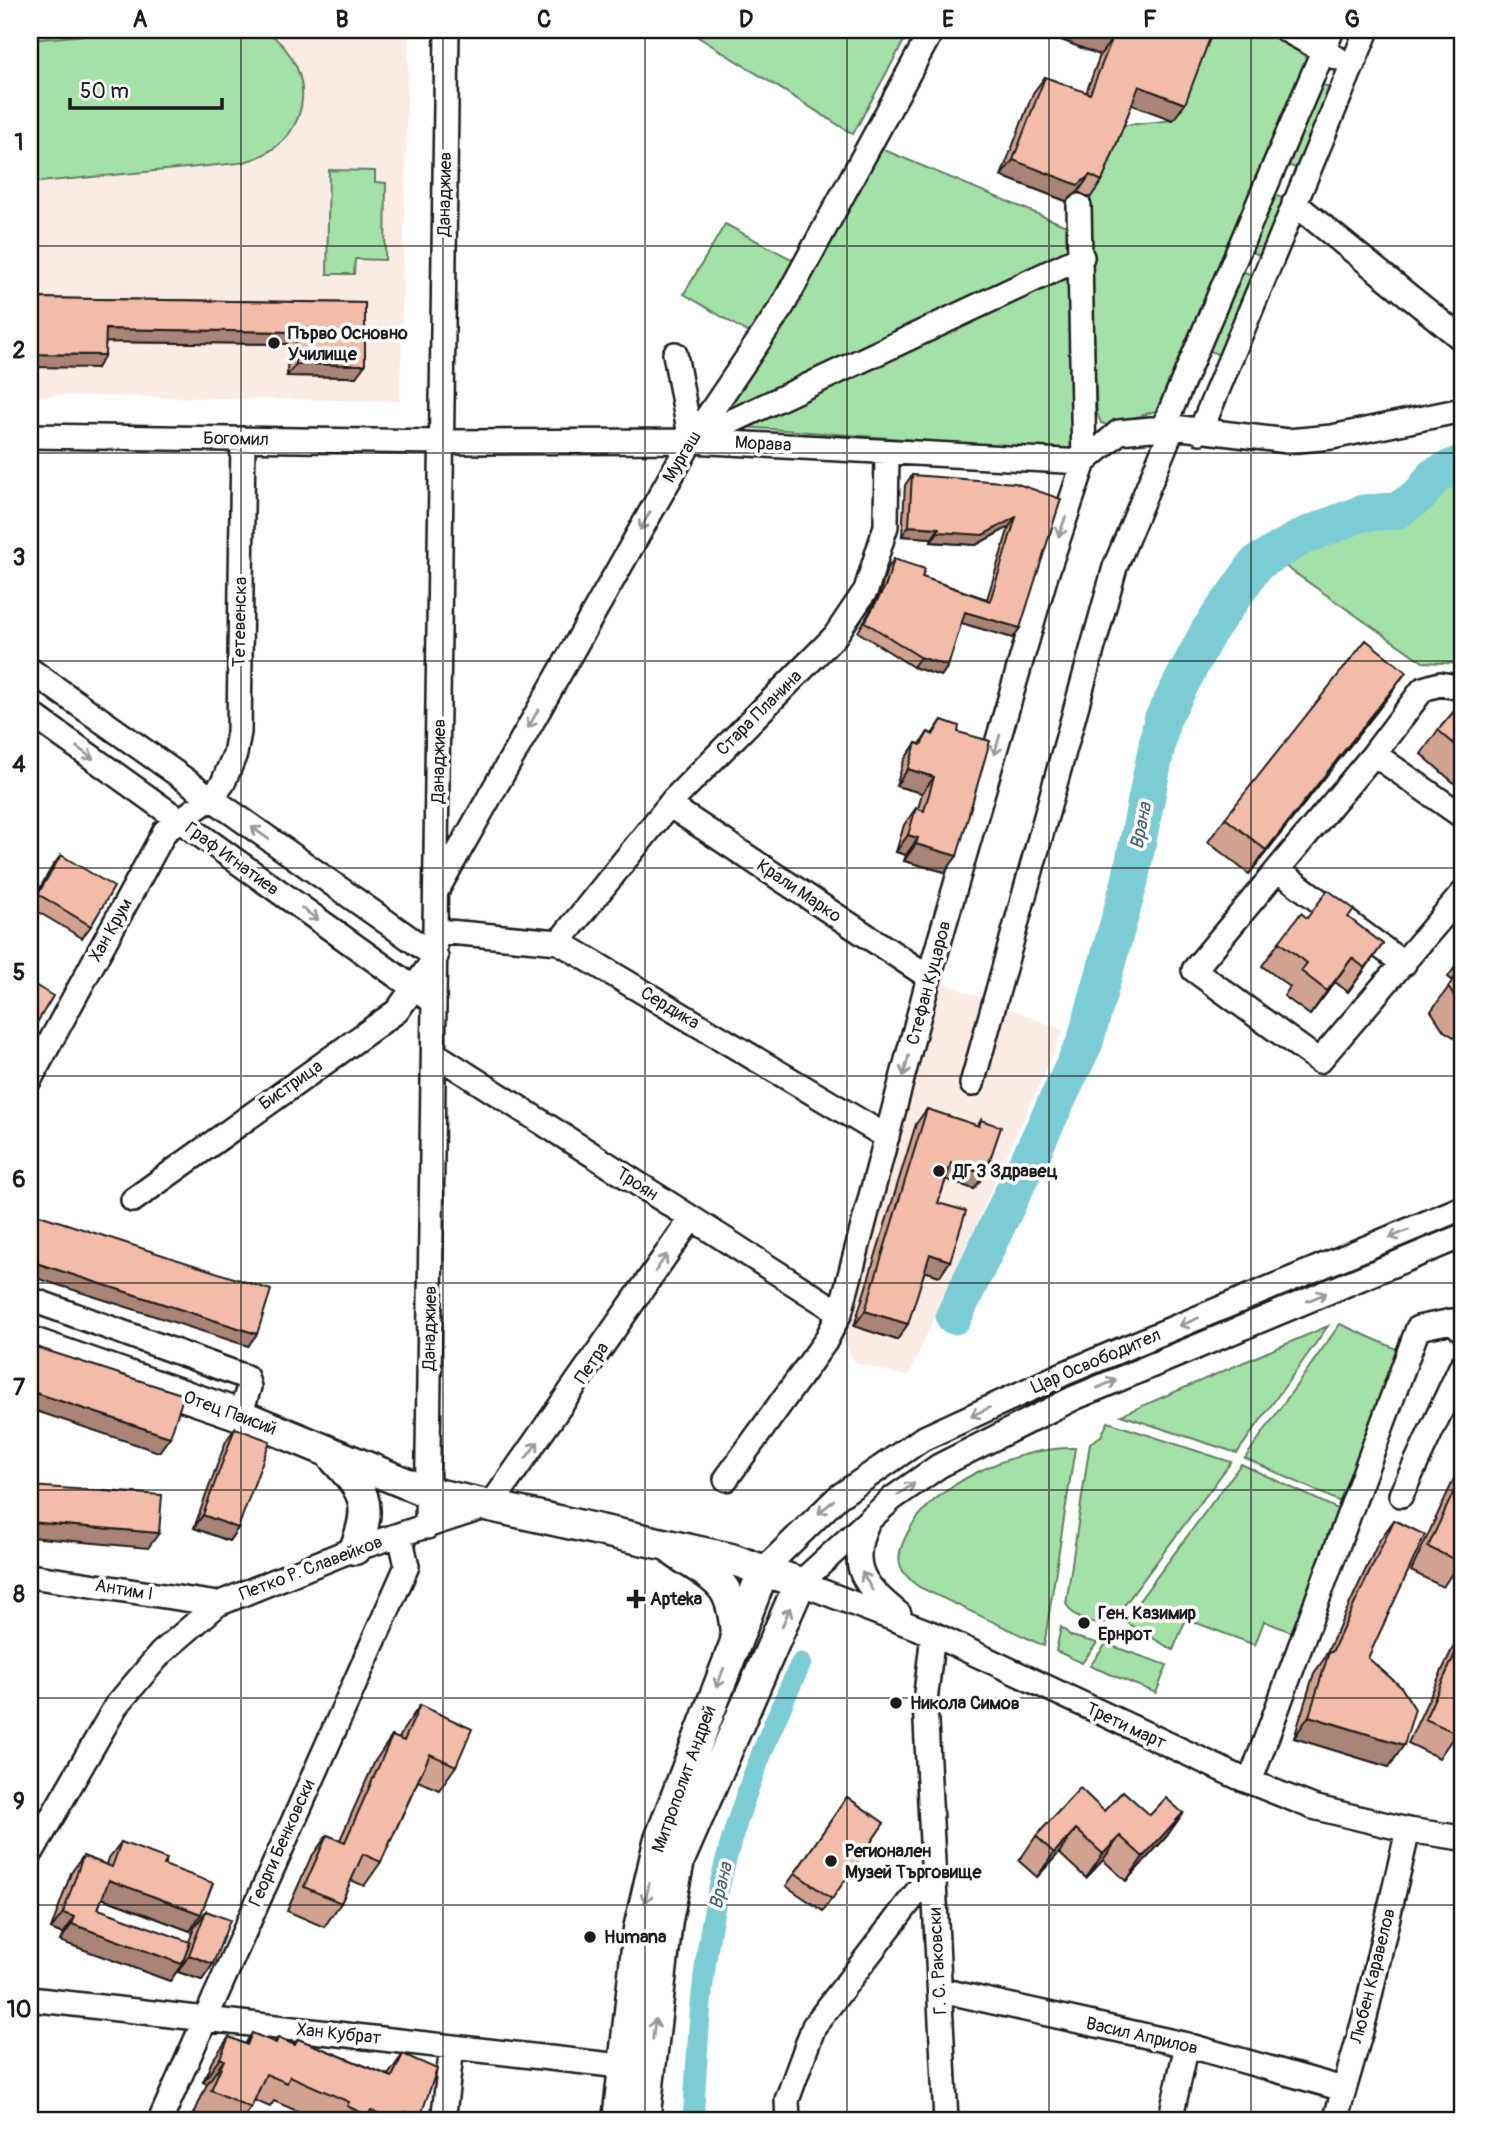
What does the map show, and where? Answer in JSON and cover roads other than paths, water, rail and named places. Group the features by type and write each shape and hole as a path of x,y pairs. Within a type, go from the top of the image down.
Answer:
{"main road":[{"name":"Отец Паисий","path":"30,1342 240,1415 427,1492"},
{"path":"327,1451 357,1483 365,1503 366,1522 355,1549"},
{"path":"427,1492 663,1543 764,1569 800,1583"},
{"path":"663,1543 721,1584 730,1595 737,1637"},
{"name":"Митрополит Андрей","path":"644,2121 636,2068 639,1929 659,1842 764,1569"},
{"name":"Митрополит Андрей","path":"618,2121 636,2068 679,1860 800,1583"}],"street":[{"name":"Данаджиев","path":"427,1492 437,931 447,30"},
{"name":"Мургаш","path":"437,889 691,441 783,305 932,30"},
{"path":"1286,30 1322,52 1353,64"},
{"path":"971,1084 1115,567 1184,380 1332,30"},
{"path":"1200,432 1367,30"},
{"path":"1270,176 1297,196 1462,339"},
{"path":"1079,206 1084,462"},
{"path":"1237,255 1267,267"},
{"path":"675,354 691,441 1082,257"},
{"path":"1184,380 1217,388"},
{"path":"1084,462 1119,432 1168,427 1288,441 1332,437 1462,410"},
{"name":"Богомил","path":"30,436 442,442"},
{"name":"Тетевенска","path":"211,799 223,783 239,732 243,439"},
{"name":"Морава","path":"442,442 691,441 1084,462"},
{"name":"Стара Планина","path":"559,942 669,805 835,636 866,590 887,526 887,452"},
{"name":"Стефан Куцаров","path":"726,1479 825,1342 840,1313 929,977 1046,575 1084,462"},
{"name":"Граф Игнатиев","path":"30,670 436,957"},
{"path":"1462,688 1440,684 1423,689 1279,871 1194,970 1320,1062 1462,894"},
{"name":"Граф Игнатиев","path":"30,713 435,1004"},
{"path":"1374,754 1462,816"},
{"name":"Хан Крум","path":"30,1079 165,831 211,799"},
{"name":"Крали Марко","path":"669,805 929,977"},
{"path":"1279,871 1404,964"},
{"name":"Сердика","path":"437,931 559,942 887,1137"},
{"name":"Бистрица","path":"132,1200 397,1011 436,957"},
{"name":"Троян","path":"435,1054 840,1313"},
{"name":"Цар Освободител","path":"764,1569 838,1497 922,1439 1063,1374 1462,1208"},
{"name":"Петра","path":"491,1505 691,1219"},
{"name":"Цар Освободител","path":"800,1583 893,1498 939,1466 1074,1398 1462,1236"},
{"path":"30,1299 246,1377 249,1387 240,1415"},
{"path":"1250,1782 1418,1328 1452,1321 1462,1330"},
{"path":"1401,1495 1462,1365"},
{"path":"427,1492 427,1527"},
{"name":"Петко Р. Славейков","path":"30,1855 88,1749 116,1706 161,1653 218,1604 355,1549 491,1505"},
{"path":"868,1521 857,1553 864,1579 874,1593 923,1629"},
{"name":"Георги Бенковски","path":"160,2121 203,2019 407,1566 400,1535"},
{"name":"Антим I","path":"30,1576 218,1604"},
{"name":"Трети март","path":"800,1583 923,1629 1250,1782 1313,1807 1408,1830 1462,1838"},
{"name":"Г. С. Раковски","path":"923,1629 946,2121"},
{"name":"Любен Каравелов","path":"1335,2121 1365,2017 1408,1830"},
{"path":"788,2121 787,2100 814,2026 933,1871"},
{"name":"Васил Априлов","path":"940,1990 1186,2045 1343,2089"},
{"name":"Хан Кубрат","path":"30,1999 636,2068"},
{"path":"1170,2121 1186,2045"},
{"path":"443,2121 452,2047"}],"waterway":[{"name":"Врана","path":"954,1316 1085,1042 1130,881 1162,720 1208,632 1257,563 1304,536 1363,513 1397,511 1421,494 1434,476 1462,463"},
{"name":"Врана","path":"693,2121 705,1968 714,1909 744,1801 801,1663"}],"place":[{"name":"Първо Основно Училище","path":"274,343"},
{"name":"ДГ 3 Здравец","path":"939,1171"},
{"name":"Apteka","path":"636,1599"},
{"name":"Ген. Казимир Ернрот","path":"1084,1623"},
{"name":"Никола Симов","path":"896,1703"},
{"name":"Регионален Музей Търговище","path":"831,1861"},
{"name":"Humana","path":"590,1937"}]}
